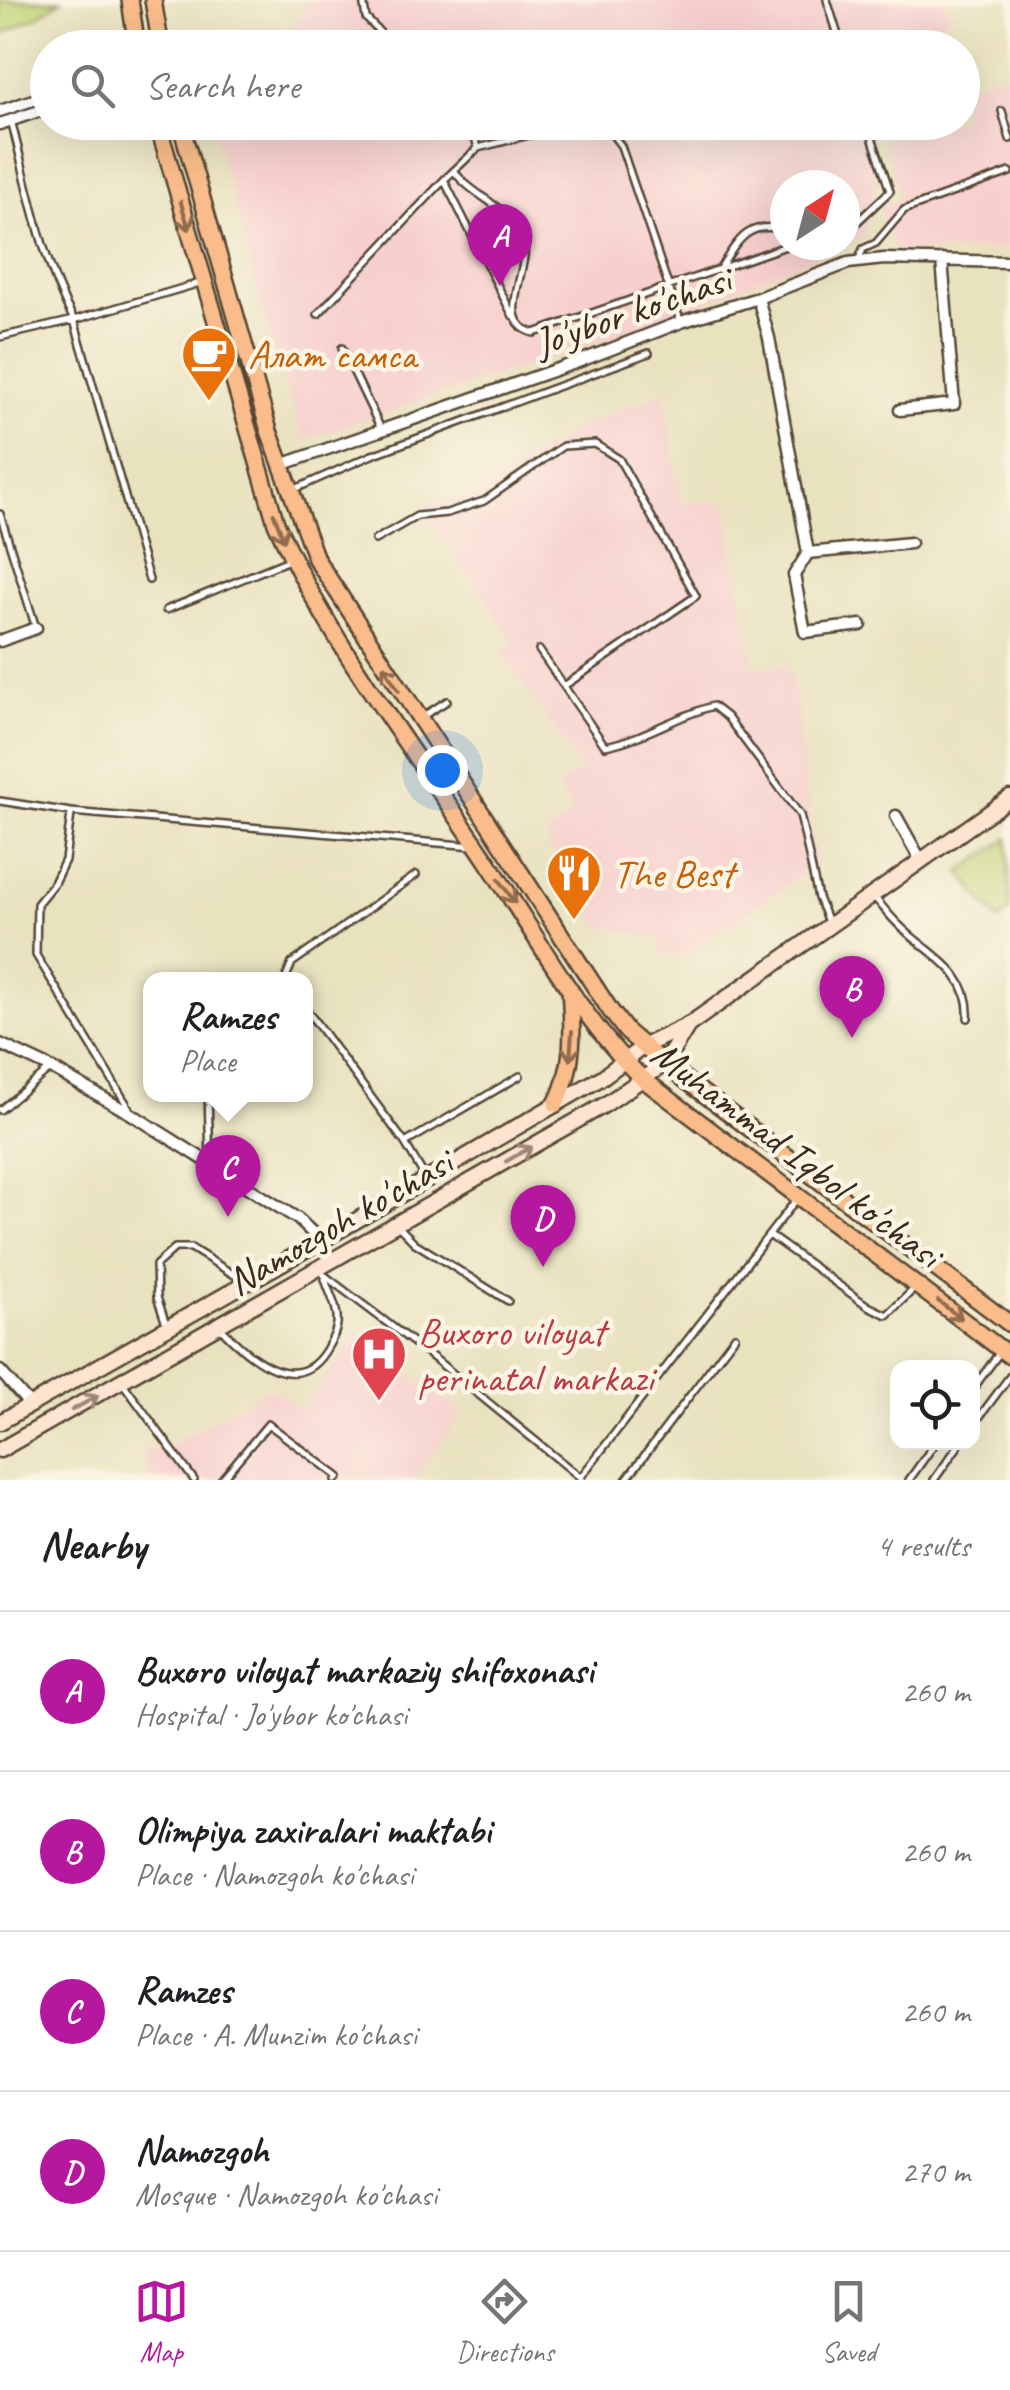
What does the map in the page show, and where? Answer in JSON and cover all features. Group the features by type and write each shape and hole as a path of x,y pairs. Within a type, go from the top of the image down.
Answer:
{"main road":[{"path":"130,0 135,30"},
{"path":"153,0 158,30"},
{"name":"Muhammad Iqbol ko'chasi","path":"162,140 276,523 292,559 364,677 569,986 622,1060 644,1080 1006,1353"},
{"name":"Muhammad Iqbol ko'chasi","path":"185,140 281,465 316,559 610,1010 626,1031 664,1064 1010,1324"},
{"name":"Namozgoh ko'chasi","path":"6,1419 601,1078 644,1046 690,1024 1010,798"},
{"path":"556,1104 570,1068 569,986"},
{"name":"Namozgoh ko'chasi","path":"0,1450 323,1272 644,1080 664,1064 690,1024"},
{"path":"6,1419 15,1442"}],"street":[{"path":"0,111 30,101"},
{"path":"6,122 30,114"},
{"path":"900,410 954,404 942,260"},
{"name":"Jo'ybor ko'chasi","path":"281,465 858,262 1010,262"},
{"path":"758,298 769,338 808,554 794,575 805,632 861,625"},
{"path":"808,554 910,543"},
{"path":"0,641 36,628"},
{"path":"896,816 922,861"},
{"path":"0,1044 133,1115 298,1219 321,1241"},
{"path":"0,1371 30,1405"}],"lane":[{"path":"363,0 366,18 378,30"},
{"path":"827,0 836,30"},
{"path":"1002,112 1010,139"},
{"path":"6,122 63,300 74,320 149,580"},
{"path":"476,140 478,148"},
{"path":"318,314 478,148 509,140"},
{"path":"617,140 681,322"},
{"path":"860,219 890,191 873,140"},
{"path":"455,172 464,185 517,226 524,238 525,254 513,309 517,322"},
{"path":"858,262 863,249 876,243 904,210 1010,172"},
{"path":"444,180 517,322 534,333 770,252"},
{"path":"719,270 750,230 770,226"},
{"path":"0,338 205,282"},
{"path":"342,348 381,429"},
{"path":"290,492 372,455 649,353"},
{"path":"375,540 417,516 447,513 484,501 563,446 595,444 619,459 696,596 564,686"},
{"path":"0,514 36,628"},
{"path":"166,610 292,559"},
{"path":"539,650 606,746 628,742 685,714 713,706 727,717 800,815 818,898 829,925"},
{"path":"418,719 447,701"},
{"path":"0,801 71,812 477,846"},
{"path":"71,812 65,860 54,883 37,904 36,954 133,1115"},
{"path":"288,972 292,963 416,876"},
{"path":"872,895 901,927 957,974 969,1000 968,1018"},
{"path":"313,1019 405,1143 426,1179"},
{"path":"0,1110 51,1068"},
{"path":"405,1143 520,1076"},
{"path":"208,1102 210,1164"},
{"path":"323,1272 582,1479 799,1196"},
{"path":"396,1225 415,1243 508,1301"},
{"path":"769,1235 868,1306 887,1315 918,1286"},
{"path":"167,1328 158,1296 156,1265 174,1248 191,1248 246,1283"},
{"path":"220,1327 245,1352 268,1367 298,1373 312,1367 338,1324 323,1272"},
{"path":"626,1480 734,1336"},
{"path":"980,1381 1006,1353"},
{"path":"980,1417 1010,1376"},
{"path":"122,1382 194,1480"},
{"path":"221,1480 268,1424 339,1477 336,1480"},
{"path":"909,1480 930,1450"},
{"path":"934,1480 956,1450"}],"shaded area":[{"path":"306,0 944,0 951,18 924,30 294,30"},
{"path":"1010,71 1010,249 896,253 880,208 900,199 884,140 980,140 980,81"},
{"path":"217,140 865,140 879,178 862,238 860,170 770,170 770,260 808,260 645,327 303,440"},
{"path":"664,391 681,503 725,501 754,668 787,665 789,677 793,678 815,866 685,955 660,955 660,938 601,929 549,849 547,833 574,814 558,786 581,769 502,652 515,643 422,506 473,496 579,428"},
{"name":"Buxoro viloyat perinatal markazi","path":"358,1334 416,1376 414,1380 432,1394 436,1391 464,1412 414,1480 154,1480 140,1454 159,1446 162,1449 270,1387 301,1411"}],"green space":[{"path":"0,0 61,0 0,35"},
{"path":"1008,839 1010,910 999,921 960,872"}],"place":[{"name":"Buxoro viloyat markaziy shifoxonasi","path":"500,286"},
{"name":"Алат самса","path":"209,403"},
{"name":"The Best","path":"574,922"},
{"name":"Olimpiya zaxiralari maktabi","path":"852,1038"},
{"name":"Ramzes","path":"228,1217"},
{"name":"Namozgoh","path":"543,1267"},
{"name":"Buxoro viloyat perinatal markazi","path":"379,1403"}]}
